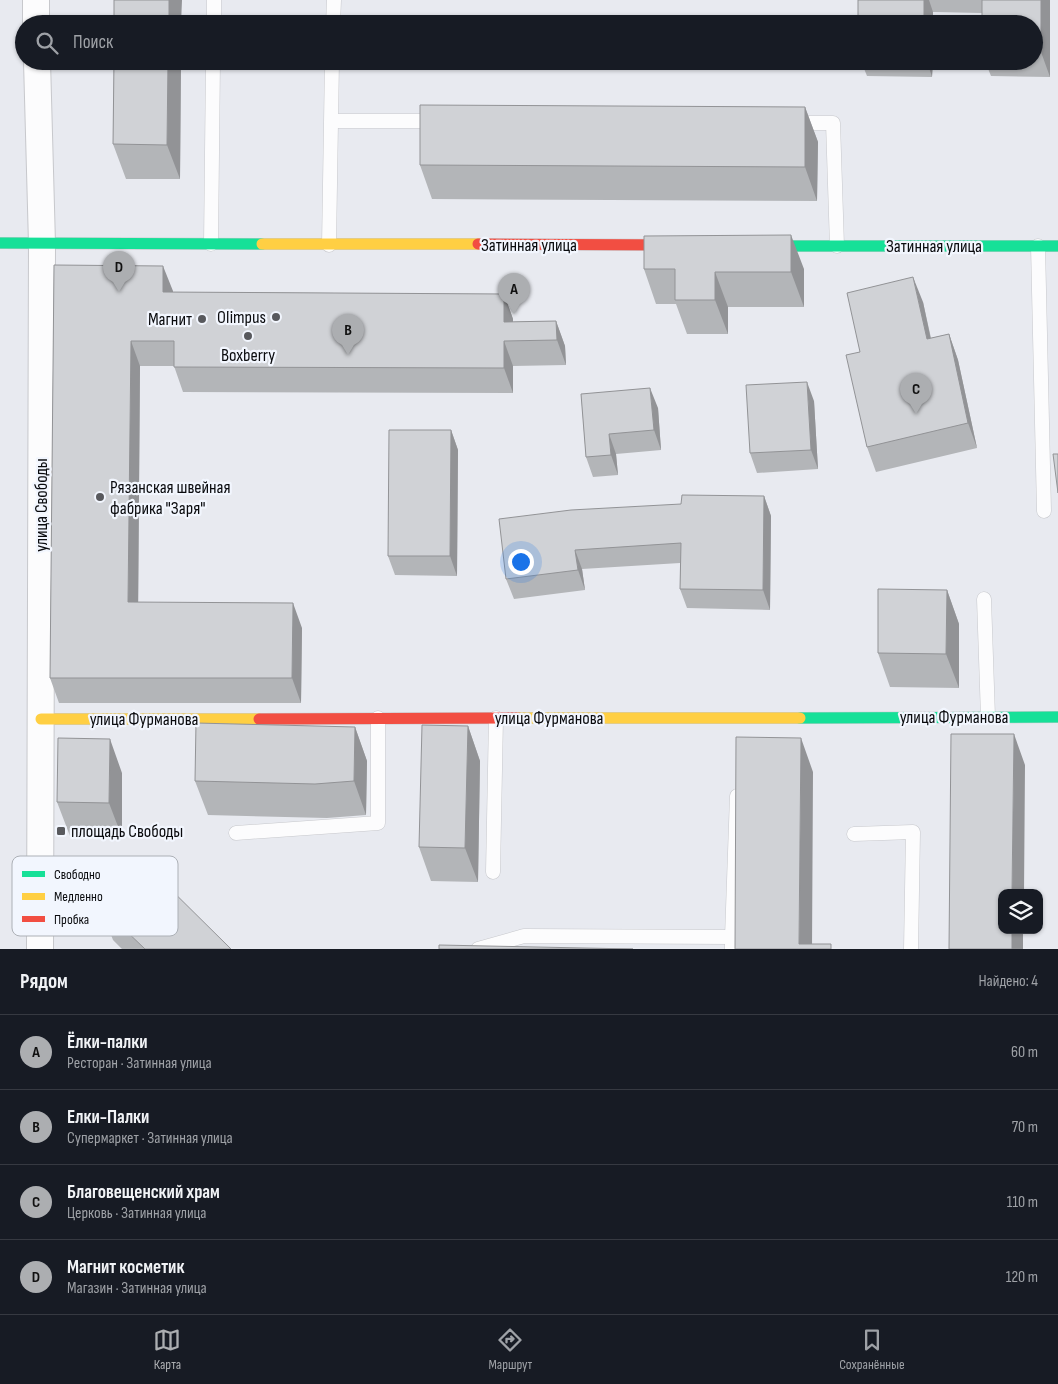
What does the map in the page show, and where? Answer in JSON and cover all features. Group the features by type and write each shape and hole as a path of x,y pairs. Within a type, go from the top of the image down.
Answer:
{"street":[{"path":"36,0 36,15"},
{"name":"улица Свободы","path":"37,70 42,244 40,856"},
{"name":"Затинная улица","path":"0,243 688,246"},
{"name":"Затинная улица","path":"748,246 1058,246"},
{"name":"улица Фурманова","path":"40,719 496,718 739,722 1058,716"},
{"name":"улица Свободы","path":"40,936 40,949"}],"lane":[{"path":"214,0 214,15"},
{"path":"333,15 334,0"},
{"path":"211,244 213,70"},
{"path":"329,245 332,70"},
{"path":"331,121 450,122"},
{"path":"774,123 833,123 837,246"},
{"path":"1038,246 1044,510"},
{"path":"984,599 988,717"},
{"path":"236,833 378,822 378,718"},
{"path":"493,872 496,718"},
{"path":"478,949 524,936 732,943 737,784"},
{"path":"854,834 912,832 911,949"}],"building":[{"path":"114,0 169,0 169,15 114,15"},
{"path":"858,0 924,0 924,15 858,15"},
{"path":"982,0 1041,0 1041,15 982,15"},
{"path":"114,70 168,70 167,145 113,144"},
{"path":"420,105 805,107 805,167 420,165"},
{"path":"791,235 791,272 715,272 715,300 675,300 675,269 644,269 644,236"},
{"path":"54,265 163,266 163,292 504,294 504,322 556,321 557,340 504,341 504,368 174,367 174,341 131,341 128,602 293,603 292,678 50,678"},
{"path":"913,277 927,339 949,334 968,423 867,447 846,355 860,352 847,293"},
{"path":"807,382 811,450 750,453 746,385"},
{"path":"650,388 654,430 609,434 611,455 586,457 581,394"},
{"path":"389,430 451,430 450,556 388,556"},
{"path":"1053,454 1058,454 1058,493"},
{"path":"682,495 764,496 763,590 680,589 681,543 575,550 578,570 506,579 499,519 571,510 681,504"},
{"path":"878,589 947,590 946,654 878,653"},
{"path":"196,723 355,727 354,781 315,784 195,781"},
{"path":"422,725 468,726 465,848 419,847"},
{"path":"951,734 1014,734 1012,889 998,889 998,934 1012,934 1012,949 949,949"},
{"path":"736,737 801,738 799,944 831,944 831,949 735,949"},
{"path":"58,738 110,739 109,803 57,802"},
{"path":"178,897 231,949 145,949 131,936 178,936"},
{"path":"439,945 633,949 439,949"}],"traffic: fast":[{"path":"0,243 262,244"},
{"path":"759,246 1058,246"},
{"path":"800,718 1058,717"}],"traffic: slow":[{"path":"262,244 478,244"},
{"path":"518,718 800,718"},
{"path":"41,719 259,719"}],"traffic: jam":[{"path":"478,244 681,245"},
{"path":"259,719 518,718"}],"place":[{"name":"Магнит косметик","path":"119,292"},
{"name":"Ёлки-палки","path":"514,314"},
{"name":"Olimpus","path":"276,317"},
{"name":"Магнит","path":"202,319"},
{"name":"Boxberry","path":"248,336"},
{"name":"Елки-Палки","path":"348,355"},
{"name":"Благовещенский храм","path":"916,414"},
{"name":"Рязанская швейная фабрика \"Заря\"","path":"100,497"},
{"name":"площадь Свободы","path":"61,831"}]}
